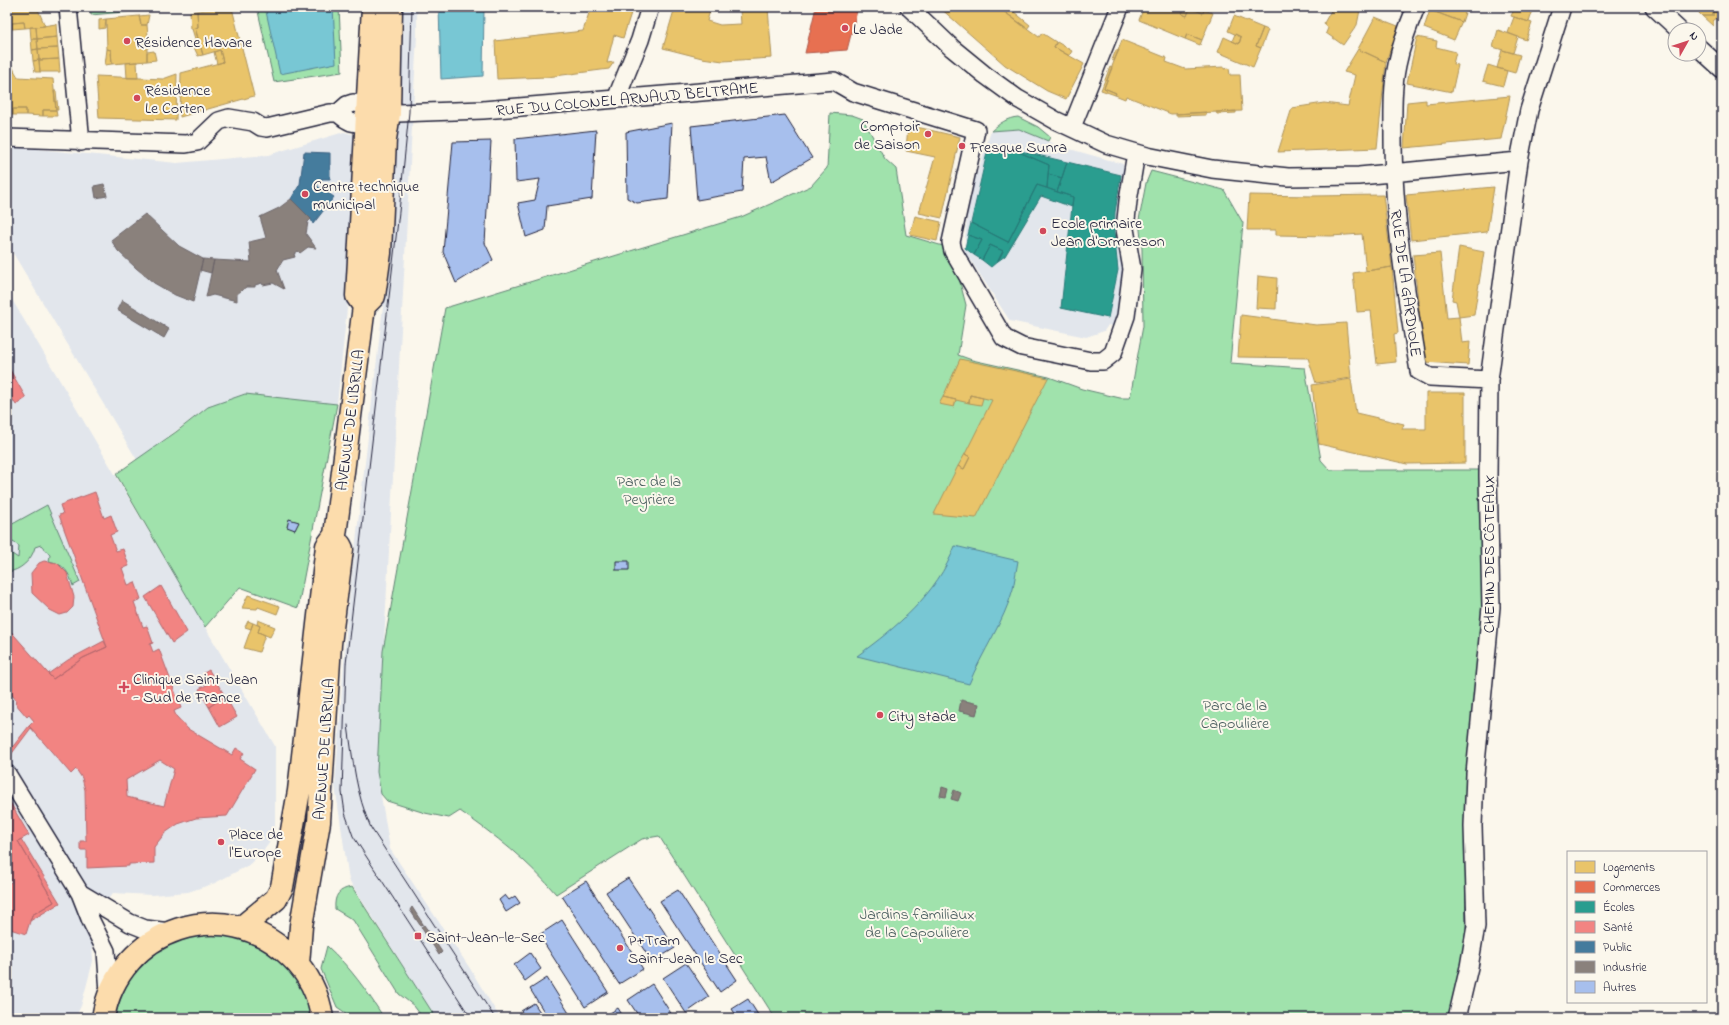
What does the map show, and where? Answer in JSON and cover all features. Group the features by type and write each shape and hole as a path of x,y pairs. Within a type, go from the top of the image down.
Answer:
{"main road":[{"name":"AVENUE DE LIBRILLA","path":"242,927 276,899 282,887 295,816 327,546 335,535 364,306 374,296 380,253 380,221 385,139 373,7"},
{"name":"AVENUE DE LIBRILLA","path":"364,306 357,296 382,113 379,7"},
{"name":"AVENUE DE LIBRILLA","path":"380,253 374,224 391,7"},
{"name":"AVENUE DE LIBRILLA","path":"298,964 301,926 319,822 330,644 342,548 335,535"},
{"path":"295,816 319,822"},
{"path":"103,1018 109,992 125,966 145,946 170,932 188,926 206,923 242,927 263,936 282,948 298,964 313,988 324,1015"}],"street":[{"path":"68,7 81,142"},
{"path":"616,99 640,40 650,7"},
{"path":"909,7 952,48 985,75 1029,105 1106,144 1136,153 1212,169 1288,177 1359,176 1519,161"},
{"path":"1072,127 1120,7"},
{"path":"1393,173 1393,99 1397,65 1406,31 1416,7"},
{"name":"CHEMIN DES CÔTEAUX","path":"1457,1018 1469,967 1476,926 1473,826 1475,774 1491,607 1488,476 1489,380 1519,161 1529,110 1562,7"},
{"path":"1654,7 1671,22"},
{"path":"1707,55 1722,69"},
{"name":"RUE DU COLONEL ARNAUD BELTRAME","path":"382,113 483,110 834,81 853,92 976,130 951,242 956,257 1004,338 1022,347 1091,361 1103,361 1113,352 1126,316 1132,268 1125,229 1136,153"},
{"path":"7,138 81,142 186,144 197,142 220,121 229,118 253,122 267,128 330,113 338,113 346,120 355,123 382,113"},
{"name":"RUE DE LA GARDIOLE","path":"1393,173 1401,254 1419,371 1430,376 1489,380"},
{"path":"7,774 80,893 91,921 106,951 109,992"},
{"path":"80,893 130,923 145,929 170,932"}],"shaded area":[{"path":"395,7 417,7 417,35 377,772 390,849 469,967 500,1018 436,1018 349,880 335,786 347,619 394,211"},
{"name":"Ecole primaire Jean d'Ormesson","path":"1019,129 1059,146 1123,164 1124,174 1117,212 1124,261 1124,300 1116,327 1108,325 1104,331 1086,337 1010,321 964,250 969,197 991,131"},
{"path":"344,132 359,136 350,280 337,404 245,394 208,407 137,460 7,243 7,146 177,163 268,155"},
{"name":"Clinique Saint-Jean - Sud de France","path":"7,291 275,746 275,826 268,845 249,865 215,883 188,892 152,895 113,893 91,921 93,961 81,1006 75,1018 7,1018"}],"green space":[{"path":"90,7 134,7 135,11 91,15"},
{"path":"257,7 339,7 342,72 274,82"},
{"path":"830,113 852,115 863,119 885,159 896,169 906,235 943,246 957,271 966,305 958,355 972,360 1049,377 1082,389 1120,398 1130,398 1143,326 1142,249 1139,220 1146,183 1151,171 1224,190 1243,223 1230,363 1305,368 1321,460 1330,470 1482,470 1483,612 1465,807 1466,965 1457,973 1469,967 1450,1018 775,1018 659,836 642,839 556,894 534,870 511,849 460,811 449,818 425,813 387,801 381,794 377,772 383,651 445,308 741,217 811,186 827,168"},
{"path":"1018,117 1038,127 1050,137 1048,141 1019,129 991,131 1004,121 1010,118"},
{"path":"245,394 337,404 298,608 240,587 205,627 116,474 176,432 208,407"},
{"path":"47,505 80,582 73,586 65,569 59,564 49,561 50,555 41,545 35,547 25,564 16,570 7,572 7,553 18,558 19,546 13,542 7,546 7,527"},
{"path":"352,887 436,1018 423,1018 414,1006 399,994 353,920 335,909 335,900 338,894 344,889"},
{"path":"201,934 239,937 255,944 269,953 292,974 297,981 305,997 312,1018 115,1018 126,986 144,962 169,945"},
{"path":"327,946 358,980 384,1018 353,1018 337,1007 321,969"}],"water":[{"path":"265,7 333,7 336,63 280,74"},
{"path":"439,7 484,7 483,76 441,79"},
{"path":"955,546 1018,561 1013,589 1009,601 999,625 969,684 857,656 901,621 927,594 938,579"}],"building: Logements":[{"path":"7,7 37,7 45,26 25,28 24,22 12,23 12,29 7,30"},
{"path":"591,7 609,7 631,13 623,38 614,35 607,63 614,62 609,69 547,77 497,79 495,41 583,31"},
{"path":"675,7 711,7 707,21 720,25 741,24 740,10 768,8 772,58 723,61 702,58 663,48"},
{"path":"939,7 998,7 1039,37 1042,33 1056,42 1054,47 1084,64 1066,99 1047,91 1005,65"},
{"path":"998,7 1008,7 1030,25 1027,29"},
{"path":"1144,7 1177,7 1183,11 1182,14 1187,16 1190,8 1203,13 1204,10 1213,13 1202,40 1187,34 1185,39 1139,20"},
{"path":"1177,7 1198,7 1204,10 1203,13 1190,8 1187,16 1182,14 1183,11"},
{"path":"1333,7 1350,7 1360,10 1357,25 1343,45 1326,33 1328,28 1324,23"},
{"path":"1432,7 1467,7 1462,22 1430,10"},
{"path":"1515,7 1534,7 1529,22 1511,16"},
{"path":"1699,7 1721,7 1722,12 1713,12 1713,16 1702,16 1699,13"},
{"path":"232,8 254,96 180,117 181,73 223,62 220,50 203,55 195,28 198,27 197,11"},
{"path":"1430,10 1462,22 1454,40 1424,28"},
{"path":"197,11 198,27 191,29 190,12"},
{"path":"1713,12 1722,12 1722,14 1713,21 1713,26 1702,16 1713,16"},
{"path":"149,15 147,25 141,25 139,16"},
{"name":"Résidence Havane","path":"139,16 141,25 147,25 149,47 147,48 147,61 112,64 111,50 107,49 106,19"},
{"path":"1234,16 1263,28 1256,46 1261,48 1253,67 1218,52 1224,37 1239,44 1241,37 1228,31"},
{"path":"1375,17 1398,26 1386,62 1358,49"},
{"path":"1514,17 1532,23 1526,40 1508,33"},
{"path":"106,19 105,28 99,29 99,20"},
{"path":"24,22 25,28 12,29 12,23"},
{"path":"56,24 57,37 37,39 36,27"},
{"path":"30,27 36,27 37,39 31,39"},
{"path":"195,28 203,55 198,56 192,43 196,42 192,29"},
{"path":"1263,28 1268,30 1261,48 1256,46"},
{"path":"1498,30 1518,37 1513,53 1493,47"},
{"path":"1187,34 1202,40 1200,45 1185,39"},
{"path":"1235,34 1241,37 1239,44 1232,41"},
{"path":"57,37 58,48 38,49 37,39"},
{"path":"1417,37 1437,41 1436,47 1456,52 1453,64 1458,65 1452,92 1407,83"},
{"path":"31,39 37,39 38,49 32,50"},
{"path":"1122,40 1167,58 1166,62 1185,69 1229,68 1230,75 1240,75 1242,111 1171,114 1126,96 1125,99 1115,95 1116,93 1104,88"},
{"path":"1057,42 1072,51 1069,56 1054,47"},
{"path":"58,48 59,59 39,60 38,49"},
{"path":"38,49 39,60 33,61 32,50"},
{"path":"107,49 111,50 112,64 105,65"},
{"path":"1358,49 1386,62 1377,148 1278,152 1292,108 1324,103 1348,106 1355,75 1344,72"},
{"path":"220,50 223,62 217,64 214,52"},
{"path":"1116,50 1119,50 1114,61 1112,60"},
{"path":"1502,50 1520,55 1515,73 1497,68"},
{"path":"154,51 156,60 147,61 147,52"},
{"path":"9,59 15,72 9,74 7,69 7,61"},
{"path":"59,59 60,72 40,72 39,60"},
{"path":"39,60 40,72 35,72 33,61"},
{"path":"137,62 138,78 127,78 126,63"},
{"path":"1488,65 1507,71 1503,86 1483,81"},
{"path":"1110,67 1112,68 1104,88 1116,93 1115,95 1101,90"},
{"path":"7,69 9,74 15,72 18,77 53,79 56,110 43,110 43,116 26,115 26,109 13,109 13,115 7,115"},
{"name":"Résidence Le Corten","path":"177,74 176,120 99,118 96,76 163,79"},
{"path":"54,91 56,91 58,110 56,110"},
{"path":"1510,96 1501,139 1404,148 1407,102 1426,100 1426,104"},
{"path":"13,109 26,109 26,115 13,115"},
{"path":"43,110 56,110 57,116 43,116"},
{"path":"1236,111 1236,113 1217,114 1216,112"},
{"path":"1206,112 1206,115 1176,116 1176,114"},
{"path":"908,125 960,137 942,218 919,213 935,157 906,151"},
{"path":"1494,187 1487,232 1411,240 1406,195"},
{"path":"1249,195 1383,195 1392,267 1366,271 1362,234 1331,236 1276,235 1276,230 1247,230"},
{"path":"915,216 941,222 937,241 910,235"},
{"path":"1459,247 1484,252 1474,315 1459,317 1456,301 1452,300"},
{"path":"1440,253 1447,318 1459,317 1462,343 1470,342 1468,365 1425,362 1413,255"},
{"path":"1392,267 1398,333 1394,334 1396,362 1377,364 1371,311 1357,312 1353,273"},
{"path":"1258,276 1277,278 1276,309 1256,308"},
{"path":"1241,315 1316,325 1346,323 1351,378 1316,383 1308,358 1238,357"},
{"path":"960,359 1048,378 976,518 934,514 958,466 964,469 970,457 965,454 992,400 970,395 969,403 943,397"},
{"path":"1351,379 1356,413 1404,424 1402,429 1426,429 1426,393 1465,393 1465,463 1407,464 1319,444 1312,385"},
{"path":"970,395 983,398 981,405 969,403"},
{"path":"943,397 956,400 954,407 939,404"},
{"path":"965,454 970,457 964,469 958,466"},
{"path":"248,595 280,606 277,614 258,607 257,609 242,608"},
{"path":"258,620 275,627 270,637 258,632 260,626 257,624"},
{"path":"248,621 253,623 251,629 245,627"},
{"path":"253,623 260,626 258,632 265,635 259,652 244,648"}],"building: Commerces":[{"path":"816,7 858,7 847,50 805,53"}],"building: Écoles":[{"path":"989,144 1012,149 1049,165 1047,188 1037,185 1008,242 971,223"},
{"path":"1012,149 1067,162 1062,178 1048,174 1049,165"},
{"path":"1067,162 1121,175 1115,212 1114,232 1118,270 1108,318 1061,308 1073,197 1057,192"},
{"path":"1048,174 1062,178 1057,192 1047,188"},
{"path":"1037,185 1073,197 1072,207 1041,196 1005,256 998,261 1003,251 990,245 982,260 974,255 982,240 968,235 971,223 1008,242"},
{"path":"968,235 982,240 974,255 965,248"},
{"path":"990,245 1003,251 998,261 991,267 982,260"}],"building: Santé":[{"path":"9,368 26,398 16,405 7,390 7,369"},
{"path":"95,492 104,518 111,515 117,532 110,535 116,551 123,549 129,566 122,568 128,585 135,582 141,599 134,602 143,627 147,626 153,643 150,644 153,652 159,649 181,708 174,711 176,716 188,729 232,755 236,748 244,753 240,759 255,769 227,816 196,818 178,824 165,833 154,847 154,863 87,868 87,850 80,850 80,841 86,841 85,790 82,778 76,769 71,774 29,726 34,721 29,715 27,717 15,703 17,701 7,689 7,627 53,679 83,658 107,647 59,515 63,514 60,505","holes":["160,760 174,769 164,806 127,797 126,780"]},
{"path":"44,561 57,563 67,573 74,597 73,607 67,613 60,615 50,610 32,593 31,573 39,563"},
{"path":"161,586 187,632 172,643 145,597"},
{"path":"104,641 107,647 83,658 53,679 48,674 68,660"},
{"path":"209,670 225,696 209,707 199,689 210,683 204,673"},
{"path":"225,696 237,717 220,727 209,707"},
{"path":"29,726 31,728 7,760 7,754"},
{"path":"7,797 29,835 18,841 54,902 32,915 26,934 10,929 7,930 7,884 12,882 7,874"},
{"path":"21,839 60,903 30,921 32,915 54,902 18,841"}],"building: Public":[{"path":"304,152 330,153 330,179 322,179 317,186 334,197 313,224 311,219 291,199 300,184"}],"building: Industrie":[{"path":"104,184 107,196 96,198 94,186"},
{"name":"Centre technique municipal","path":"291,199 311,219 308,222 306,234 316,248 308,247 300,253 298,251 294,254 295,257 283,260 277,270 284,289 273,283 263,285 262,283 255,285 255,287 246,287 237,294 237,301 213,295 206,297 214,260 251,262 249,242 266,238 260,217 279,208"},
{"path":"145,214 179,246 203,259 193,302 175,295 154,283 118,251 111,240"},
{"path":"203,259 214,260 211,273 200,270"},
{"path":"122,300 169,329 164,338 117,310"},
{"path":"961,700 979,704 976,715 959,711"},
{"path":"942,787 948,789 946,797 940,796"},
{"path":"954,790 961,793 958,801 951,799"},
{"path":"412,907 423,924 420,925 410,910"},
{"path":"424,925 431,935 428,938 421,927"},
{"path":"432,937 442,952 439,955 429,939"}],"building: Autres":[{"path":"785,115 812,158 771,182 766,157 744,159 742,192 697,200 691,126"},
{"path":"672,123 668,199 637,203 627,198 626,132"},
{"path":"596,130 592,199 547,206 545,230 526,237 518,203 535,200 540,179 516,182 515,139"},
{"path":"491,141 485,243 493,260 456,283 443,252 453,142"},
{"path":"289,519 299,522 295,530 287,527"},
{"path":"616,561 629,561 629,570 616,570"},
{"path":"628,878 675,948 652,962 606,892"},
{"path":"586,881 643,969 619,984 562,896"},
{"path":"678,890 737,980 720,992 660,901"},
{"path":"505,895 509,900 515,896 520,903 506,912 499,900"},
{"path":"562,920 608,992 585,1007 539,935"},
{"path":"530,953 541,969 525,981 514,965"},
{"path":"686,963 709,997 686,1013 663,978"},
{"path":"547,978 572,1018 548,1018 530,989"},
{"path":"652,984 674,1018 640,1018 628,1000"},
{"path":"748,999 760,1018 738,1018 732,1009"},
{"path":"534,1003 544,1018 526,1018 521,1011"},
{"path":"618,1008 624,1018 602,1018"}],"tram line":[{"path":"412,7 409,112 399,212 346,664 342,792 345,813 353,836 471,1018"},
{"path":"348,725 358,790 371,828 495,1018"}],"place":[{"name":"Le Jade","path":"845,28"},
{"name":"Résidence Havane","path":"127,41"},
{"name":"Résidence Le Corten","path":"137,98"},
{"name":"Comptoir de Saison","path":"928,134"},
{"name":"Fresque Sunra","path":"962,146"},
{"name":"Centre technique municipal","path":"305,194"},
{"name":"Ecole primaire Jean d'Ormesson","path":"1043,231"},
{"name":"Clinique Saint-Jean - Sud de France","path":"124,687"},
{"name":"City stade","path":"880,715"},
{"name":"Place de l'Europe","path":"221,842"},
{"name":"Saint-Jean-le-Sec","path":"418,936"},
{"name":"P+Tram Saint-Jean le Sec","path":"620,948"}],"park label":[{"name":"Parc de la Peyrière","path":"649,489"},
{"name":"Parc de la Capoulière","path":"1235,713"},
{"name":"Jardins familiaux de la Capoulière","path":"917,922"}]}
